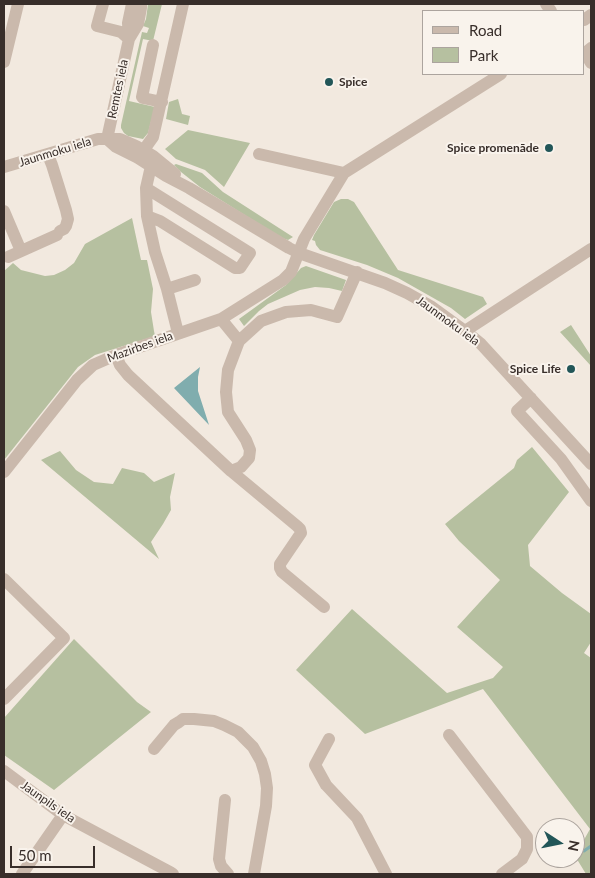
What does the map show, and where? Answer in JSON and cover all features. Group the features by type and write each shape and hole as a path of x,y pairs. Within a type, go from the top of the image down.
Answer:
{"street":[{"path":"4,62 18,4"},
{"path":"103,4 97,26 121,32 129,38"},
{"name":"Remtes iela","path":"107,139 129,38 128,22 132,4"},
{"name":"Remtes iela","path":"129,38 138,24 141,4"},
{"path":"141,154 153,138 183,4"},
{"path":"153,46 142,97 162,102"},
{"path":"591,48 585,53 591,63"},
{"path":"259,154 344,173 499,75"},
{"name":"Jaunmoku iela","path":"4,167 107,139 116,147 153,156 170,169 189,188"},
{"path":"5,257 58,233 66,226 68,219 66,210 48,154"},
{"name":"Jaunmoku iela","path":"141,154 150,166 275,241 299,253 385,283 432,307 465,331 498,362 591,464"},
{"path":"150,166 146,188 154,218 155,252 178,333"},
{"name":"Mazirbes iela","path":"4,472 77,380 93,365 116,355 221,319 283,280 291,272 304,239 344,173"},
{"path":"146,188 250,253 240,268 235,268 154,218"},
{"path":"154,218 175,206"},
{"path":"4,211 21,251"},
{"path":"465,331 591,249"},
{"path":"231,471 241,467 249,458 250,450 246,440 228,412 226,392 228,370 239,341 261,321 286,312 311,310 337,317 357,272"},
{"path":"167,289 195,280"},
{"path":"221,319 239,341"},
{"path":"116,355 120,365 128,375 231,471 298,526 301,533 280,564 280,568 282,572 324,607"},
{"path":"531,398 517,411 562,459 591,501"},
{"path":"4,580 64,638 4,699"},
{"path":"154,749 170,730 183,719 214,721 224,725 238,732 253,747 261,761 267,788 266,806 254,874"},
{"path":"448,735 527,837 527,850 522,860 502,874"},
{"path":"329,739 316,765 326,785 357,818 386,874"},
{"name":"Jaunpils iela","path":"4,771 62,815 173,874"},
{"path":"225,800 219,859 221,866 228,874"},
{"path":"22,874 62,815"}],"green space":[{"path":"148,4 162,4 153,41 143,39 129,101 155,107 148,133 143,139 128,136 124,133 121,125 142,32 147,33 149,28 143,26"},
{"path":"178,99 182,114 190,116 188,125 166,119 169,102"},
{"path":"188,130 250,143 224,187 205,170 176,159 165,149"},
{"path":"176,164 202,173 223,192 293,237 288,240 282,238 243,214 200,187 181,172 174,165"},
{"path":"348,199 354,202 398,270 483,297 487,304 465,319 451,308 398,278 367,265 320,250 315,241 312,240 314,235 334,202"},
{"path":"132,218 141,260 147,260 153,289 151,312 155,336 95,355 78,367 4,460 4,271 13,263 21,270 45,276 54,275 74,263 85,244"},
{"path":"306,266 346,280 342,291 315,287 300,290 268,304 244,326 239,319 286,285 301,268"},
{"path":"571,325 591,356 591,366 560,332"},
{"path":"532,447 569,492 528,545 530,566 591,614 591,642 584,653 591,658 591,874 586,874 582,868 585,868 585,838 590,829 585,822 585,818 582,818 483,689 365,734 296,670 352,609 447,693 493,678 503,667 457,627 500,580 459,541 445,524 514,468 517,460"},
{"path":"60,451 76,470 94,482 113,484 122,468 144,473 154,482 175,473 170,497 171,510 151,542 159,559 41,460"},
{"path":"74,639 137,702 151,712 54,790 4,755 4,718"}],"water":[{"path":"200,367 198,391 209,425 174,388"}],"waterway":[{"path":"585,850 591,846"}],"place":[{"name":"Spice","path":"329,82"},
{"name":"Spice promenāde","path":"549,148"},
{"name":"Spice Life","path":"571,369"}]}
